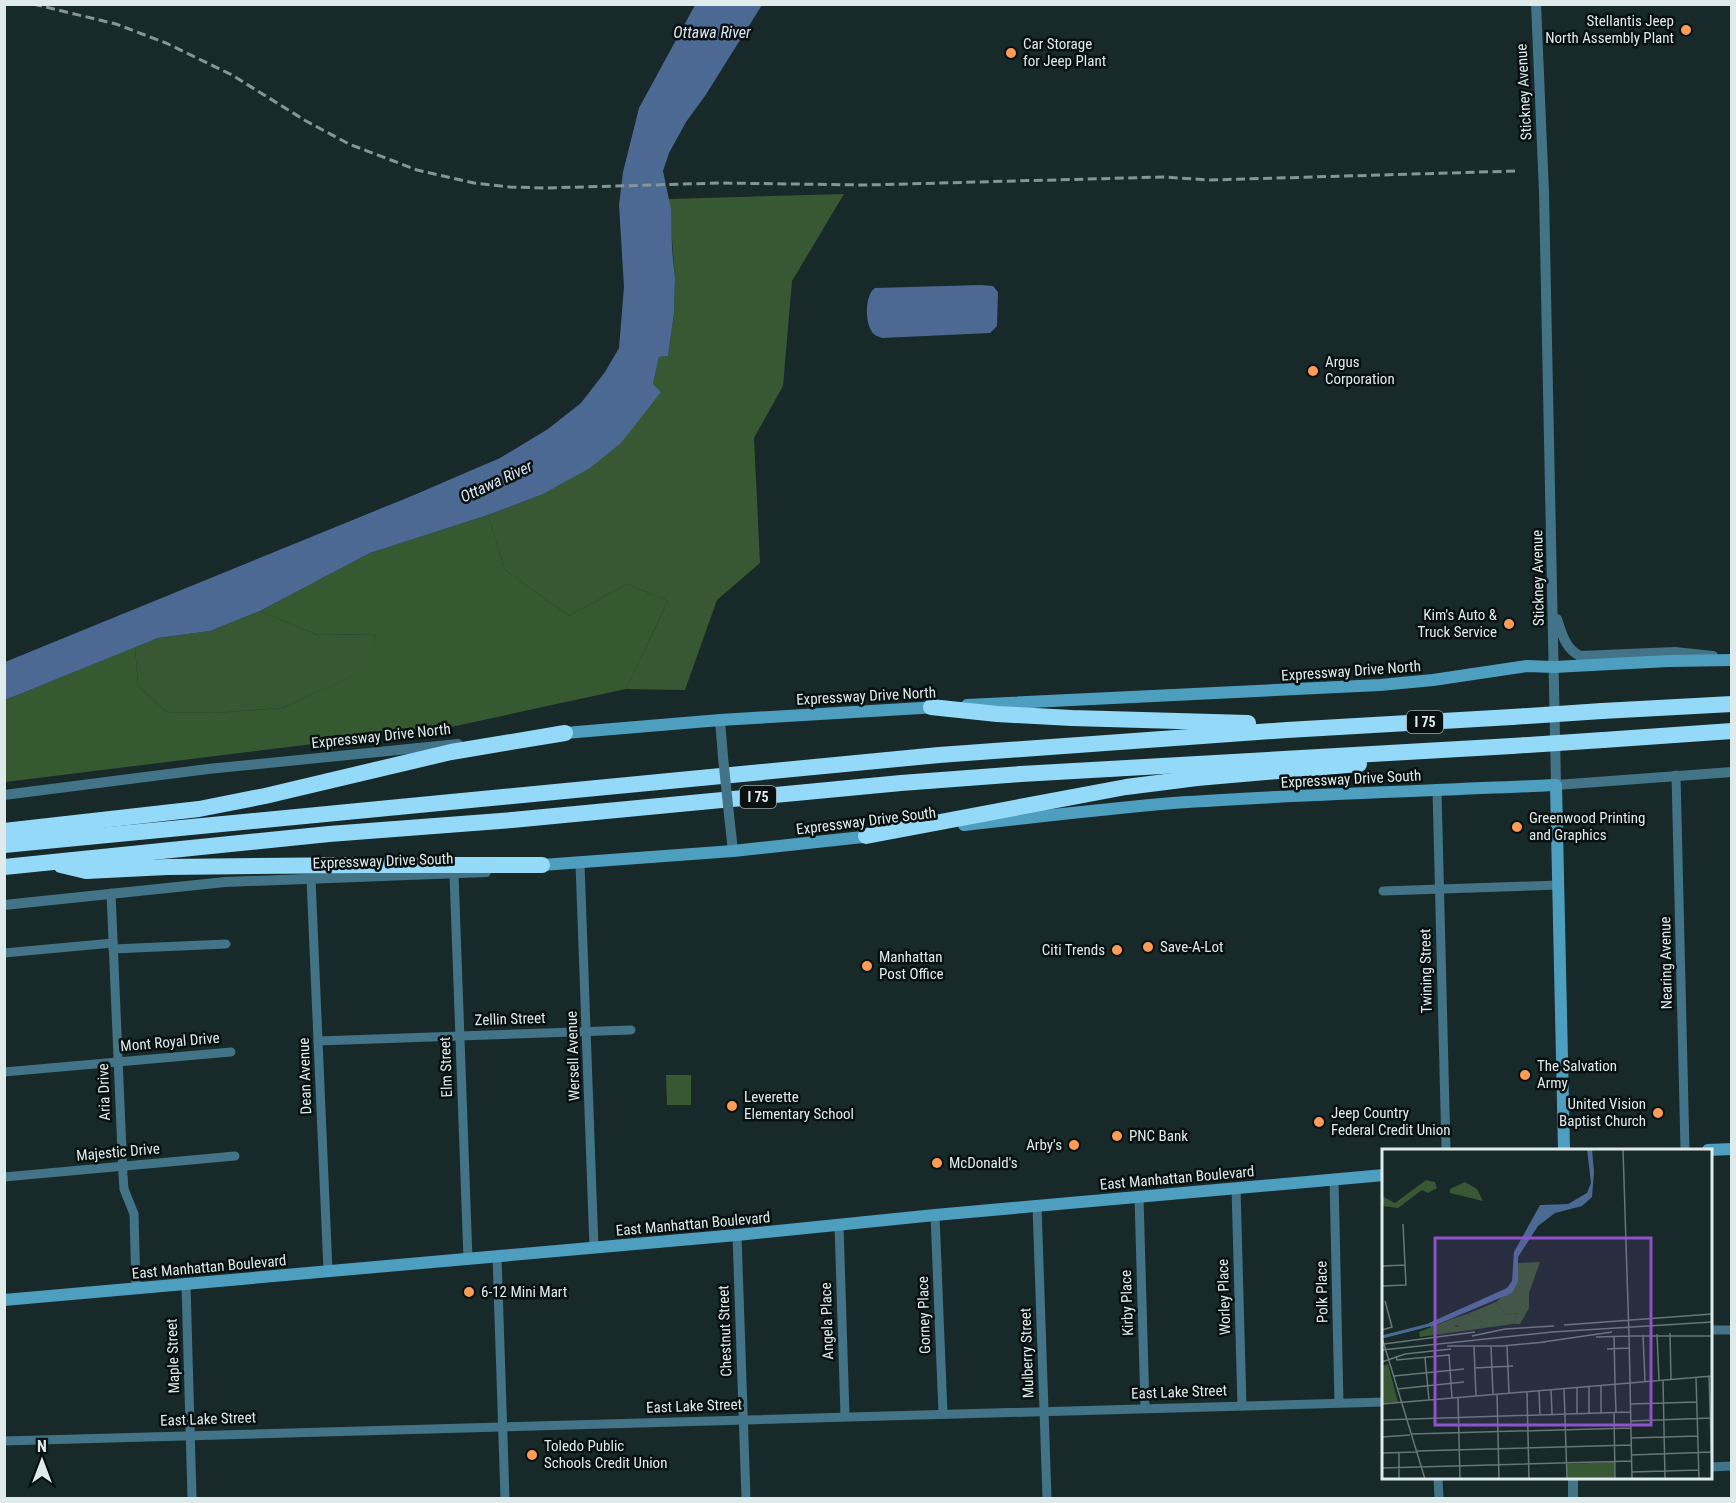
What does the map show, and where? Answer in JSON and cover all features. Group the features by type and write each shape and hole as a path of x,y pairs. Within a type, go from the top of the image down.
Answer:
{"highway":[{"name":"I 75","path":"4,845 939,755 1338,727 1731,704"},
{"path":"931,707 1072,718 1338,727"},
{"name":"I 75","path":"4,867 329,834 512,820 922,782 1731,731"},
{"path":"4,831 199,809 265,796 451,752 565,733"},
{"path":"866,836 1145,784 1337,767 1411,756 1512,746"},
{"path":"52,862 86,872 167,867 542,866"}],"main road":[{"name":"Expressway Drive North","path":"565,733 720,720 931,707 1380,685 1527,666 1554,667 1731,659"},
{"name":"Expressway Drive South","path":"542,866 733,851 1091,810 1350,793 1556,785"},
{"name":"Stickney Avenue","path":"1556,785 1564,1149"},
{"path":"1712,1150 1731,1149"},
{"name":"East Manhattan Boulevard","path":"4,1300 1382,1175"}],"street":[{"name":"Stickney Avenue","path":"1536,4 1544,193 1556,785"},
{"path":"1553,604 1565,642 1580,656 1675,652 1731,659"},
{"path":"720,720 733,851"},
{"name":"Expressway Drive North","path":"4,795 208,769 565,733"},
{"name":"Expressway Drive South","path":"1556,785 1731,772"},
{"name":"Nearing Avenue","path":"1676,775 1685,1149"},
{"name":"Twining Street","path":"1437,790 1446,1149"},
{"name":"Wersell Avenue","path":"580,864 594,1248"},
{"name":"Expressway Drive South","path":"4,905 225,882 516,871 542,866"},
{"name":"Elm Street","path":"454,874 468,1259"},
{"name":"Dean Avenue","path":"311,879 328,1271"},
{"path":"1383,891 1559,885"},
{"name":"Aria Drive","path":"111,893 122,1167 124,1189 134,1214 136,1288"},
{"path":"4,953 113,946 226,944"},
{"name":"Zellin Street","path":"318,1041 631,1030"},
{"name":"Mont Royal Drive","path":"4,1072 231,1052"},
{"name":"Majestic Drive","path":"4,1177 235,1156"},
{"name":"Polk Place","path":"1334,1179 1339,1403"},
{"name":"Worley Place","path":"1236,1188 1242,1406"},
{"name":"Kirby Place","path":"1139,1197 1145,1408"},
{"name":"Mulberry Street","path":"1037,1206 1047,1498"},
{"name":"Gorney Place","path":"935,1215 943,1414"},
{"name":"Angela Place","path":"839,1225 845,1416"},
{"name":"Chestnut Street","path":"737,1235 746,1498"},
{"path":"497,1257 505,1498"},
{"name":"Maple Street","path":"186,1284 192,1498"},
{"path":"1712,1330 1731,1330"},
{"name":"East Lake Street","path":"4,1441 1382,1402"},
{"path":"1712,1467 1731,1466"},
{"path":"1438,1479 1439,1498"},
{"path":"1573,1479 1574,1498"}],"green space":[{"path":"844,194 792,281 783,386 754,438 760,563 717,600 685,690 626,689 668,601 627,584 569,616 505,570 488,515 541,495 660,392 653,384 659,357 668,356 674,313 675,279 669,199"},
{"path":"488,515 505,570 569,616 627,584 668,601 626,689 451,727 5,782 5,700 135,647 138,686 167,712 214,713 282,708 370,668 376,634 318,635 260,611 370,553"},
{"path":"260,611 318,635 376,634 371,668 282,708 214,713 167,712 138,686 135,647 158,638 210,631"},
{"path":"666,1075 691,1075 691,1105 667,1105"}],"water":[{"name":"Ottawa River","path":"695,5 762,5 686,122 669,153 663,171 671,209 675,279 674,313 668,356 659,357 653,384 661,392 621,443 590,468 541,495 488,515 370,553 260,611 210,631 158,638 5,700 5,662 500,458 548,429 581,403 605,372 619,348 624,287 619,205 623,172 639,108"},
{"path":"993,286 998,292 997,326 990,333 882,338 873,333 869,325 868,301 875,288"}],"railway":[{"path":"33,4 116,24 166,43 232,75 306,121 349,144 417,170 474,183 546,188 722,183 867,185 1163,177 1210,180 1517,171"}],"place":[{"name":"Stellantis Jeep North Assembly Plant","path":"1686,30"},
{"name":"Car Storage for Jeep Plant","path":"1011,53"},
{"name":"Argus Corporation","path":"1313,371"},
{"name":"Kim's Auto & Truck Service","path":"1509,624"},
{"name":"Greenwood Printing and Graphics","path":"1517,827"},
{"name":"Save-A-Lot","path":"1148,947"},
{"name":"Citi Trends","path":"1117,950"},
{"name":"Manhattan Post Office","path":"867,966"},
{"name":"The Salvation Army","path":"1525,1075"},
{"name":"Leverette Elementary School","path":"732,1106"},
{"name":"United Vision Baptist Church","path":"1658,1113"},
{"name":"Jeep Country Federal Credit Union","path":"1319,1122"},
{"name":"PNC Bank","path":"1117,1136"},
{"name":"Arby's","path":"1074,1145"},
{"name":"McDonald's","path":"937,1163"},
{"name":"6-12 Mini Mart","path":"469,1292"},
{"name":"Toledo Public Schools Credit Union","path":"532,1455"}]}
